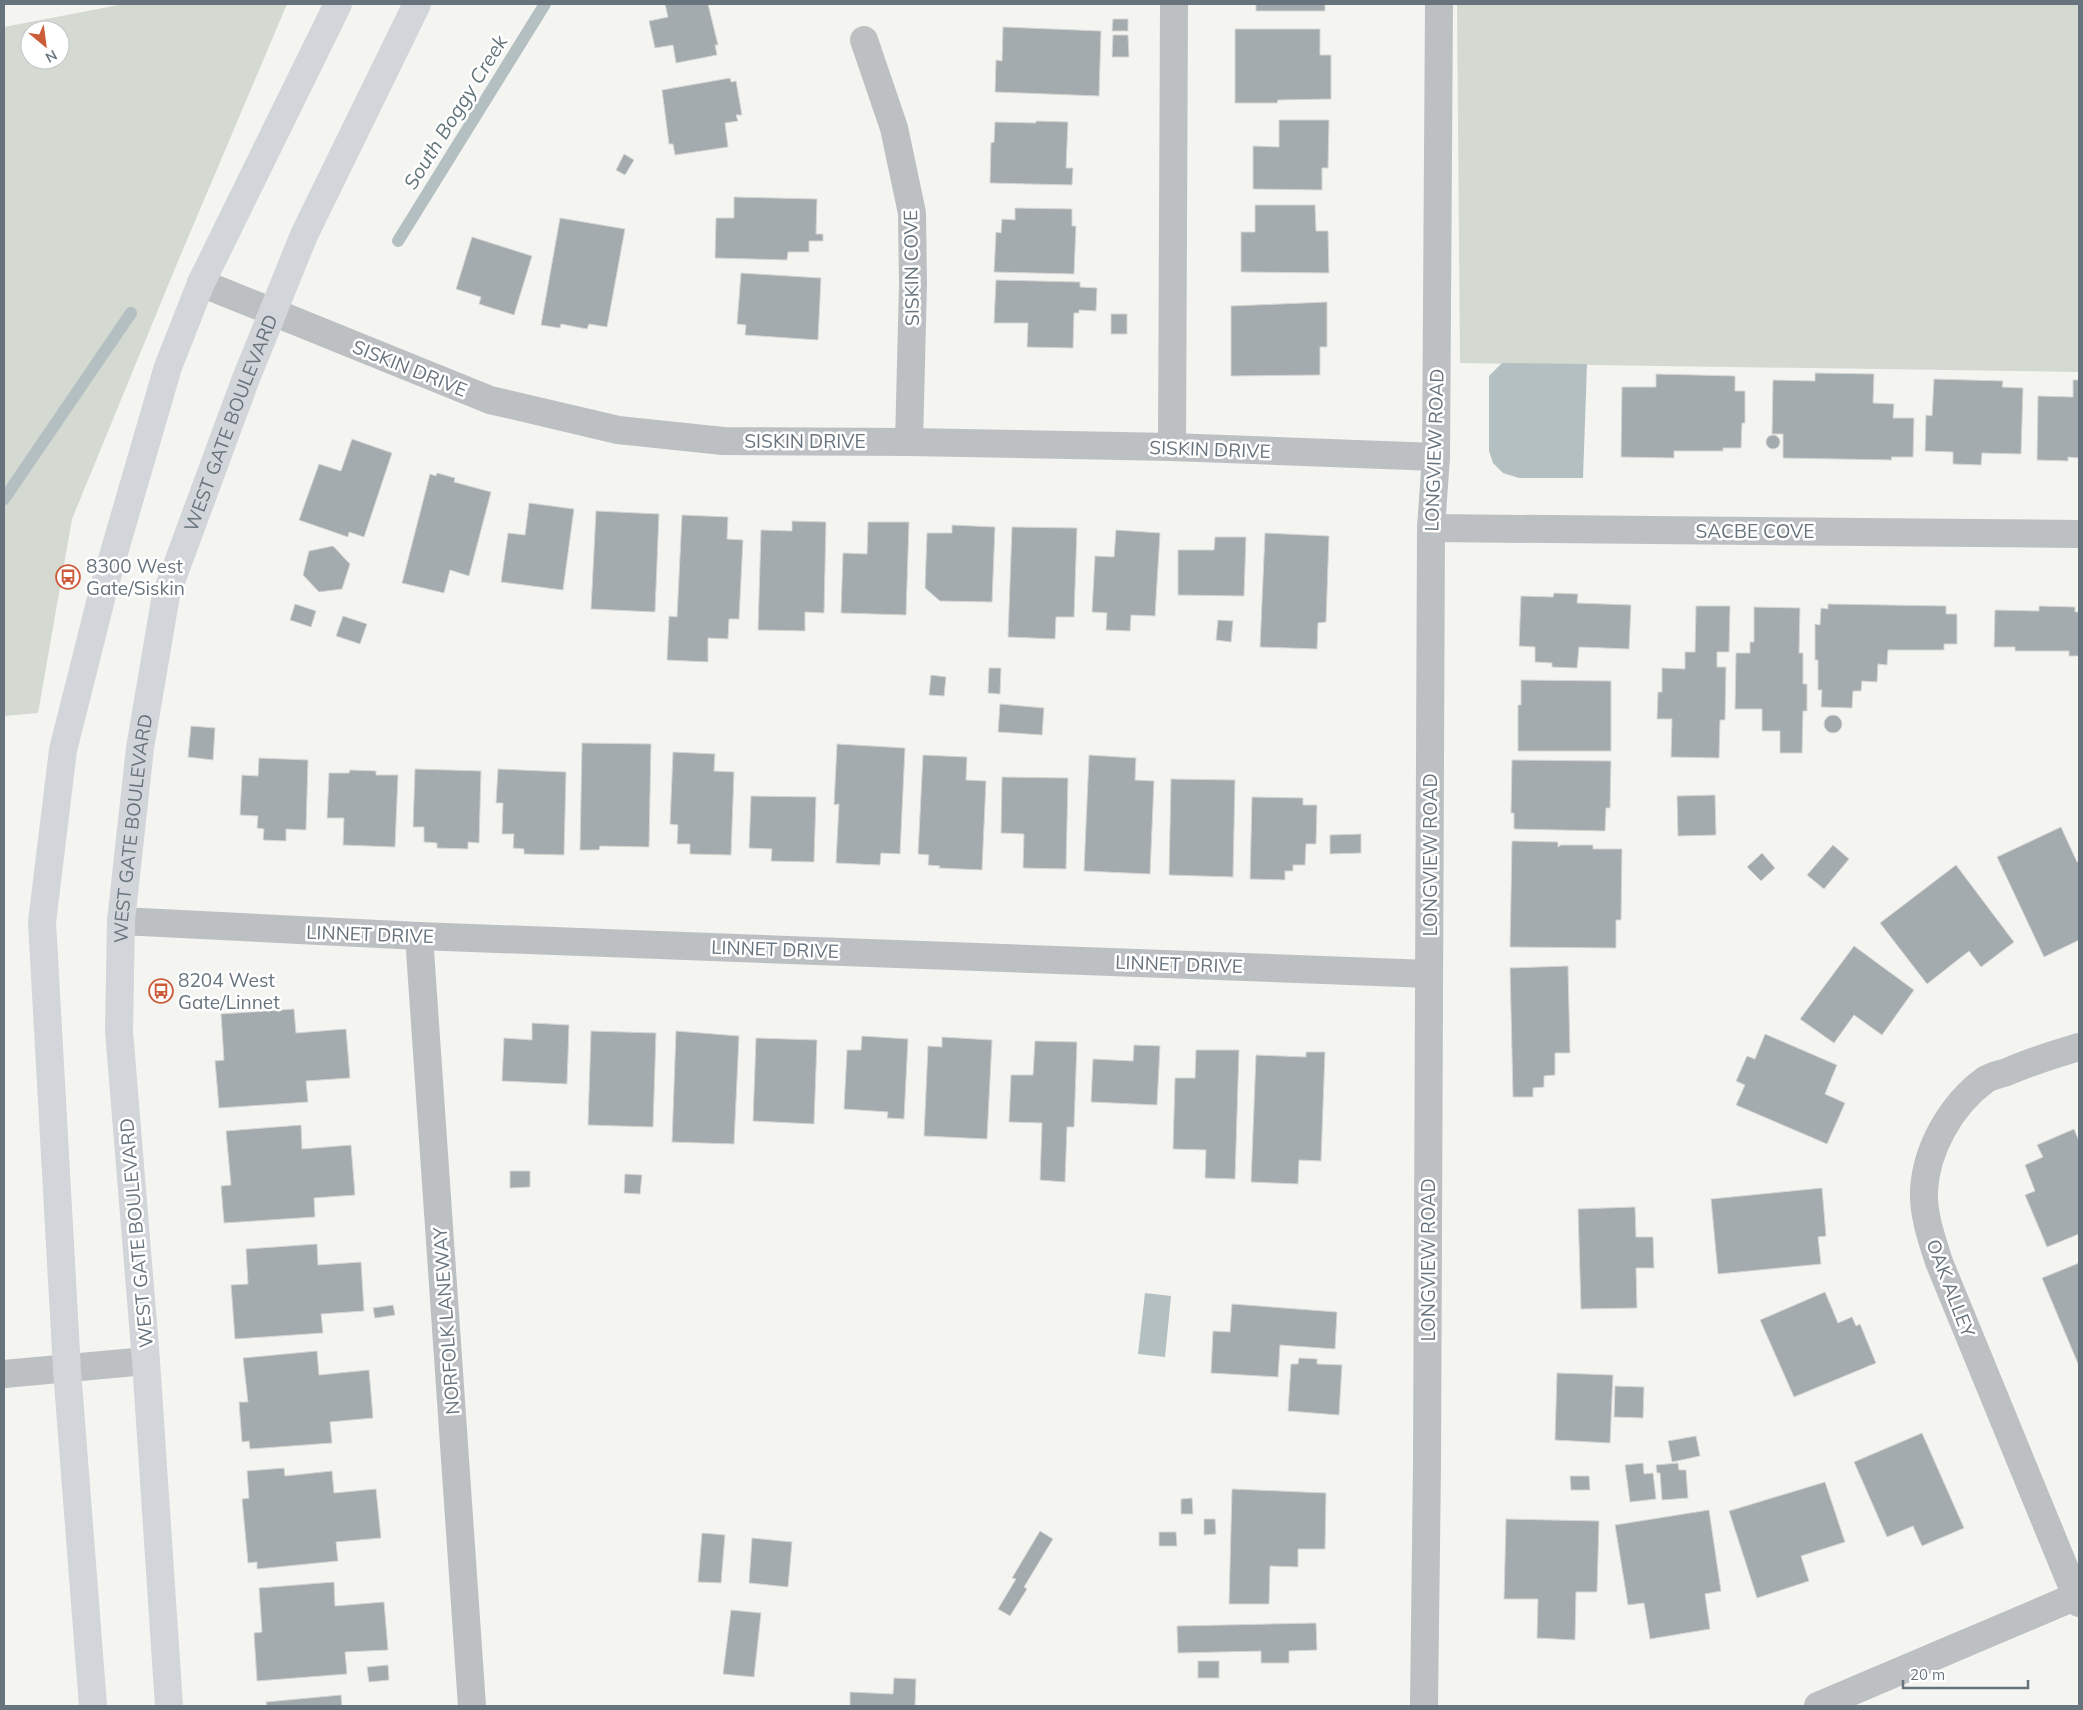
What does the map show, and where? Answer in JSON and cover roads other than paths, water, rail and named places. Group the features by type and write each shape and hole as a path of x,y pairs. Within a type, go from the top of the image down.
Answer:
{"main road":[{"path":"93,1706 67,1370 42,922 63,750 104,587 168,367 200,283 338,4"},
{"name":"WEST GATE BOULEVARD","path":"169,1706 146,1361 119,1032 121,921 140,748 166,595 272,313 304,235 417,4"}],"street":[{"path":"1172,447 1174,4"},
{"name":"LONGVIEW ROAD","path":"1424,1706 1428,1464 1431,528 1436,457 1439,4"},
{"name":"SISKIN COVE","path":"864,40 894,128 912,212 913,284 909,442"},
{"name":"SISKIN DRIVE","path":"200,283 490,400 618,430 723,441 1172,447 1436,457"},
{"name":"SACBE COVE","path":"1431,528 2079,534"},
{"name":"LINNET DRIVE","path":"121,921 419,936 1429,974"},
{"name":"NORFOLK LANEWAY","path":"419,936 472,1706"},
{"name":"OAK ALLEY","path":"2078,1598 1938,1262 1928,1223 1924,1192 1929,1160 1943,1128 1961,1101 1987,1079 2030,1062 2079,1047"},
{"path":"4,1374 67,1370 146,1361"},
{"path":"1818,1706 2078,1598"}],"waterway":[{"name":"South Boggy Creek","path":"398,241 545,4"},
{"name":"South Boggy Creek","path":"4,499 131,313"}],"place":[{"name":"8300 West Gate/Siskin","path":"68,577"},
{"name":"8204 West Gate/Linnet","path":"161,991"}]}
